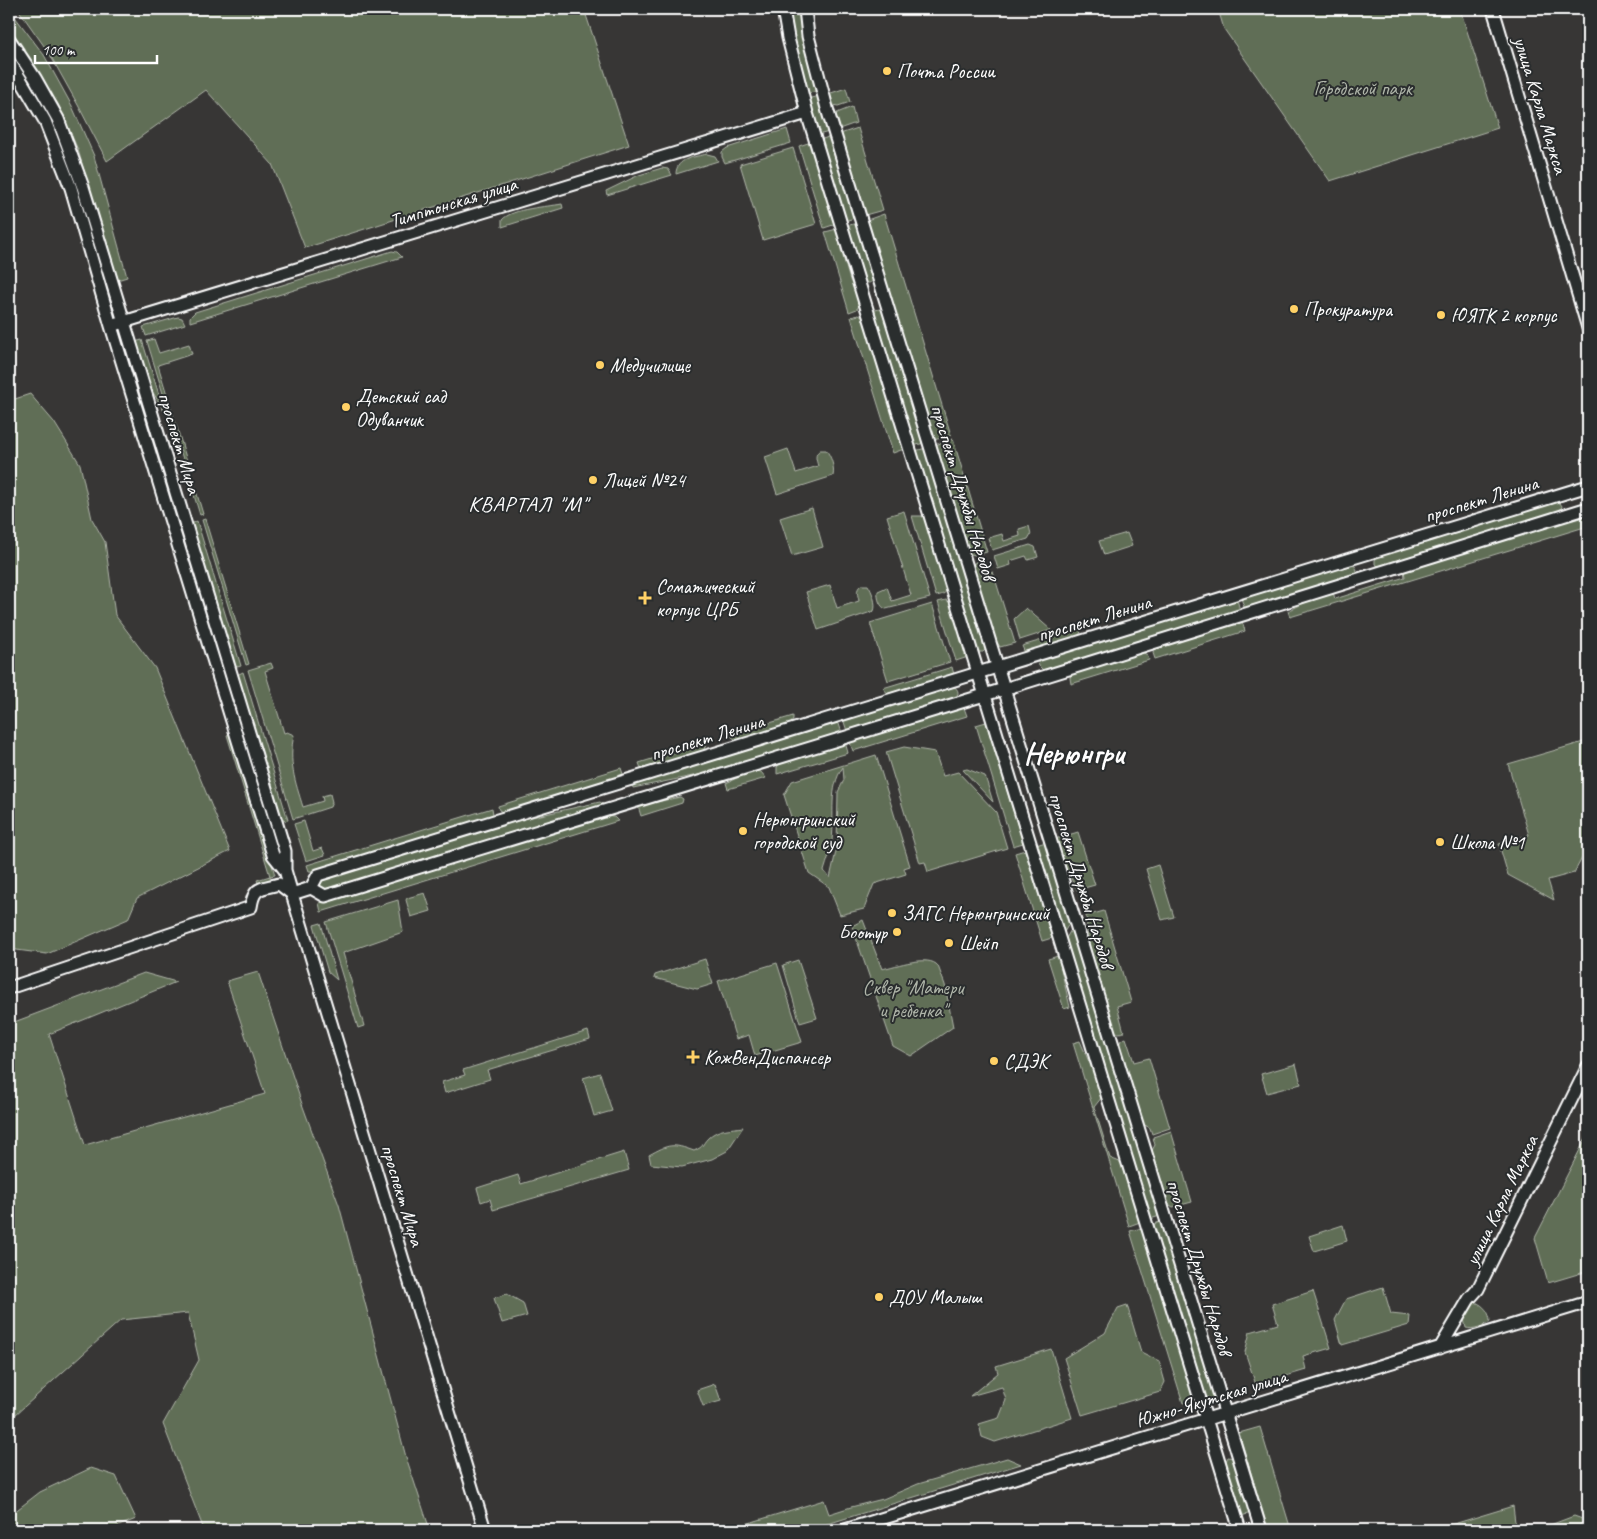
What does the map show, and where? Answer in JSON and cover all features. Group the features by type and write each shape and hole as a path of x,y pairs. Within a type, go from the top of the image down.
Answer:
{"street":[{"name":"проспект Дружбы Народов","path":"784,9 788,38 807,113 1240,1530"},
{"name":"проспект Дружбы Народов","path":"804,9 808,36 826,105 1261,1530"},
{"name":"улица Карла Маркса","path":"1493,9 1588,328"},
{"name":"проспект Мира","path":"9,39 35,78 58,120 83,187 285,850 285,870 292,894 485,1530"},
{"name":"проспект Мира","path":"9,61 45,121 68,180 273,855 285,870"},
{"name":"Тимптонская улица","path":"111,326 807,113"},
{"name":"проспект Ленина","path":"292,894 311,888 318,875 1588,486"},
{"name":"проспект Ленина","path":"311,888 325,896 1004,689 1588,508"},
{"path":"611,786 617,807"},
{"path":"9,988 252,907 253,896 257,890 279,884 292,894"},
{"name":"улица Карла Маркса","path":"1440,1348 1469,1299 1478,1289 1588,1066"},
{"name":"Южно-Якутская улица","path":"845,1530 1588,1302"}],"green space":[{"path":"9,9 44,55 72,106 94,156 127,277 117,280 78,150 58,104 9,31"},
{"path":"18,9 584,9 629,145 305,248 272,164 206,90 107,161 49,53"},
{"path":"789,9 800,9 817,91 806,94 793,40"},
{"name":"Городской парк","path":"1218,9 1460,9 1498,128 1330,181 1224,29"},
{"path":"9,44 53,118 78,185 112,298 108,299 50,118 9,49"},
{"path":"846,88 850,102 838,106 833,105 828,94"},
{"path":"819,96 829,132 818,135 807,99"},
{"path":"852,107 856,123 839,129 835,117 837,113"},
{"path":"858,128 883,210 865,215 840,134"},
{"path":"787,129 791,143 725,163 722,157 722,152 727,148"},
{"path":"831,136 855,218 844,221 820,140"},
{"path":"811,142 836,224 824,228 799,146"},
{"path":"793,148 816,224 763,240 740,164"},
{"path":"707,154 715,156 718,161 676,174 679,165 683,161"},
{"path":"662,168 668,169 672,175 607,195 606,191 639,175"},
{"path":"562,204 563,208 502,227 502,220 513,213"},
{"path":"884,214 951,435 934,440 867,220"},
{"path":"857,223 873,280 869,283 864,282 846,226"},
{"path":"837,229 850,280 860,304 857,309 849,312 825,232"},
{"path":"392,251 397,252 402,257 190,322 190,317 195,312"},
{"path":"880,309 884,312 924,443 913,446 873,313 875,310"},
{"path":"859,315 864,318 904,449 893,453 851,317"},
{"path":"178,317 182,318 185,324 146,336 143,327"},
{"path":"154,339 159,353 189,344 192,354 158,365 203,514 200,515 147,341"},
{"path":"142,340 164,411 148,384 135,342"},
{"path":"130,357 281,848 278,849 126,359"},
{"path":"30,394 54,422 80,464 92,519 105,542 115,615 155,668 230,851 137,898 128,919 47,954 9,949 9,401"},
{"path":"953,439 987,552 975,555 970,554 968,551 935,445"},
{"path":"926,448 986,649 983,652 977,652 915,451"},
{"path":"788,449 796,473 818,466 816,455 820,450 826,450 832,462 833,476 777,494 765,457"},
{"path":"1556,501 1562,506 1560,512 1380,567 1375,564 1377,556"},
{"path":"812,508 823,547 792,556 780,518"},
{"path":"904,511 930,598 886,609 879,602 878,591 887,587 892,601 911,595 887,516"},
{"path":"1588,513 1588,526 1290,617 1288,611 1314,598 1333,592 1335,599 1405,577 1404,570"},
{"path":"912,516 925,516 947,589 941,595 936,596"},
{"path":"205,519 249,664 246,665 202,520"},
{"path":"197,521 241,666 237,667 233,664 192,527 193,523"},
{"path":"1029,526 1031,534 1028,539 992,550 988,538 1002,534 1004,541 1020,536 1019,529"},
{"path":"1127,533 1132,546 1104,555 1099,541"},
{"path":"1030,545 1035,547 1038,557 1028,560 1026,556 1010,561 1011,565 998,569 994,556"},
{"path":"977,561 982,576 993,572 1015,643 1000,647 994,637 973,568 973,564"},
{"path":"1351,564 1357,570 1355,575 1245,610 1241,598"},
{"path":"830,585 837,608 859,601 858,589 861,585 868,585 874,601 874,611 818,630 806,592"},
{"path":"1237,599 1240,611 1044,671 1039,666 1038,662 1041,659"},
{"path":"946,600 951,603 968,657 956,661 938,602"},
{"path":"932,604 950,662 888,681 870,623"},
{"path":"1026,608 1051,630 1020,640 1014,619"},
{"path":"1243,624 1245,631 1155,659 1153,653 1156,647 1225,626"},
{"path":"1082,628 1076,638 1025,653 1022,646"},
{"path":"1141,651 1147,655 1149,660 1071,684 1071,674"},
{"path":"271,663 273,668 265,671 284,733 287,732 294,735 292,763 303,807 323,801 322,796 330,794 332,802 330,807 293,819 248,670"},
{"path":"952,667 954,675 889,695 883,688"},
{"path":"243,672 288,820 285,821 280,818 237,676"},
{"path":"953,686 958,692 954,699 847,731 843,719"},
{"path":"963,705 967,716 853,751 849,740"},
{"path":"793,716 790,725 738,742 730,735"},
{"path":"838,721 842,733 713,772 633,788 632,784"},
{"path":"986,722 1023,843 1013,846 976,725"},
{"path":"232,733 275,875 270,876 227,735"},
{"path":"1587,741 1588,847 1574,873 1548,880 1554,900 1508,875 1499,844 1529,835 1508,764"},
{"path":"707,742 703,752 642,771 639,763"},
{"path":"845,742 848,753 777,774 777,767 781,762"},
{"path":"904,747 935,752 943,776 958,772 996,812 1007,848 928,872 925,862 920,863 886,752"},
{"path":"876,755 910,866 904,868 906,874 874,884 864,909 840,915 829,887 809,873 784,795 792,781","holes":["843,767 844,780 838,792 837,847 830,878 824,871 832,840 835,784"]},
{"path":"621,768 624,777 504,813 499,810 498,806"},
{"path":"967,769 985,776 993,802 963,770"},
{"path":"754,770 761,772 766,778 728,789 726,783"},
{"path":"680,797 683,799 682,803 641,816 638,806"},
{"path":"600,802 603,804 602,806 325,890 320,886 322,879 500,824"},
{"path":"492,808 493,814 490,817 315,871 309,871 307,865"},
{"path":"605,816 614,817 618,821 321,912 319,903"},
{"path":"304,821 313,851 322,848 325,855 306,861 294,824"},
{"path":"1078,832 1095,885 1077,890 1061,859 1055,839"},
{"path":"1046,842 1070,922 1063,934 1036,845"},
{"path":"1025,850 1052,938 1042,941 1015,853"},
{"path":"1158,865 1174,917 1162,920 1146,869"},
{"path":"270,876 272,884 260,888 257,880"},
{"path":"425,893 431,911 411,917 407,898"},
{"path":"398,900 403,932 343,953 364,1026 358,1028 326,922"},
{"path":"1104,911 1131,1002 1117,1006 1124,1032 1120,1033 1114,1030 1089,948 1086,916"},
{"name":"Сквер \"Матери и ребенка\"","path":"863,920 882,969 912,962 927,961 938,966 945,985 953,1027 911,1056 893,1046 852,926"},
{"path":"321,923 337,980 328,972 314,925"},
{"path":"1072,928 1160,1216 1150,1219 1065,940"},
{"path":"1058,956 1070,1007 1064,1009 1048,959"},
{"path":"705,959 713,984 697,989 654,978 655,975"},
{"path":"798,960 817,1018 800,1023 783,965"},
{"path":"777,963 802,1042 755,1056 749,1035 736,1039 718,981"},
{"path":"258,972 302,1104 339,1205 406,1457 430,1530 204,1530 163,1424 199,1360 188,1313 121,1320 15,1415 9,1427 9,1024 144,973 176,982 49,1034 85,1145 265,1094 227,981"},
{"path":"588,1031 590,1039 487,1070 490,1079 445,1093 442,1082 465,1075 463,1070"},
{"path":"1126,1038 1134,1062 1149,1058 1170,1128 1152,1134 1150,1128 1143,1124 1119,1045 1121,1040"},
{"path":"1080,1041 1097,1080 1102,1097 1094,1107 1110,1158 1122,1163 1140,1222 1129,1226 1073,1043"},
{"path":"1296,1064 1301,1084 1267,1093 1261,1074"},
{"path":"600,1073 612,1111 594,1116 583,1078"},
{"path":"743,1127 727,1151 712,1159 682,1167 651,1164 649,1155 661,1149 675,1146 694,1151 701,1147 716,1132"},
{"path":"1171,1131 1192,1202 1173,1207 1167,1203 1151,1152 1155,1145 1153,1137"},
{"path":"1588,1134 1588,1271 1548,1283 1535,1238"},
{"path":"624,1152 629,1170 493,1210 490,1199 481,1202 477,1188 518,1175 521,1184"},
{"path":"1162,1221 1214,1393 1211,1399 1207,1399 1204,1396 1152,1225"},
{"path":"1343,1225 1347,1241 1314,1251 1309,1236"},
{"path":"1142,1228 1195,1400 1183,1403 1130,1231"},
{"path":"1383,1287 1391,1314 1410,1316 1409,1325 1342,1345 1335,1320 1346,1299"},
{"path":"1313,1291 1331,1348 1303,1356 1306,1370 1256,1385 1245,1352 1250,1332 1278,1324 1272,1304"},
{"path":"507,1294 523,1303 527,1316 502,1323 494,1298"},
{"path":"1475,1302 1486,1310 1490,1322 1478,1327 1466,1328 1464,1319 1472,1303"},
{"path":"1127,1305 1141,1352 1159,1361 1165,1382 1160,1392 1082,1415 1064,1358 1105,1333 1118,1308"},
{"path":"1051,1349 1072,1418 995,1442 982,1437 979,1424 999,1418 1006,1400 1002,1387 970,1396 998,1373 996,1366"},
{"path":"715,1384 721,1401 703,1406 697,1390"},
{"path":"1260,1427 1291,1530 1268,1530 1239,1433"},
{"path":"1228,1457 1234,1458 1251,1513 1241,1516 1225,1463"},
{"path":"1007,1458 1021,1464 808,1530 726,1530 824,1500 829,1514 883,1499 918,1484"},
{"path":"91,1468 116,1476 136,1519 109,1530 9,1530 9,1516 40,1492"},
{"path":"1513,1506 1516,1530 1434,1530"},
{"path":"1574,1516 1588,1521 1588,1530 1546,1530 1545,1527"}],"place":[{"name":"Почта России","path":"887,71"},
{"name":"Прокуратура","path":"1294,309"},
{"name":"ЮЯТК 2 корпус","path":"1441,315"},
{"name":"Медучилище","path":"600,365"},
{"name":"Детский сад Одуванчик","path":"346,407"},
{"name":"Лицей №24","path":"593,480"},
{"name":"Соматический корпус ЦРБ","path":"645,598"},
{"name":"Нерюнгринский городской суд","path":"743,831"},
{"name":"Школа №1","path":"1440,842"},
{"name":"ЗАГС Нерюнгринский","path":"892,913"},
{"name":"Боотур","path":"897,932"},
{"name":"Шейп","path":"949,943"},
{"name":"КожВенДиспансер","path":"693,1057"},
{"name":"СДЭК","path":"994,1061"},
{"name":"ДОУ Малыш","path":"879,1297"}],"district":[{"name":"КВАРТАЛ \"М\"","path":"528,503"},
{"name":"Нерюнгри","path":"1074,753"}]}
